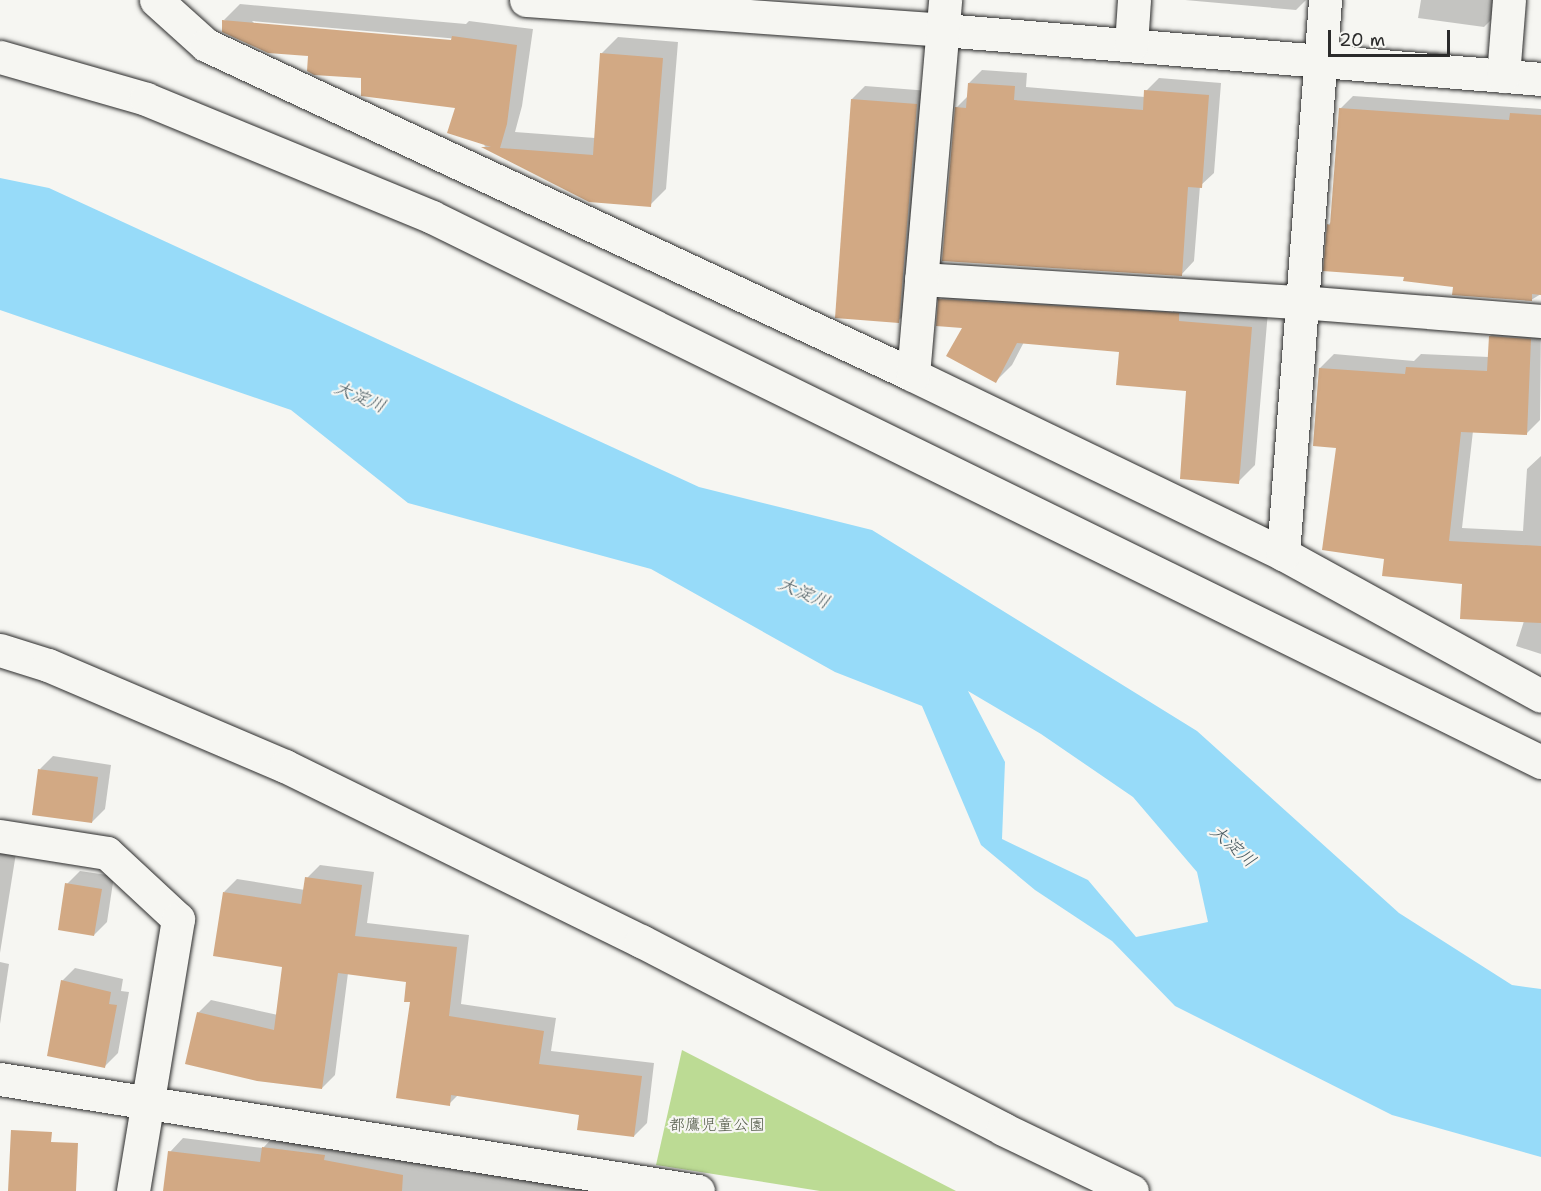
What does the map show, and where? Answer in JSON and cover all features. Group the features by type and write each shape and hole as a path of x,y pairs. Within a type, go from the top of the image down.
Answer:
{"street":[{"path":"156,0 206,45 913,375 1283,554 1541,696"},
{"path":"526,0 944,15 1131,45 1541,79"},
{"path":"1131,45 1134,0"},
{"path":"1283,554 1300,302 1322,62 1325,0"},
{"path":"1503,76 1509,0"},
{"path":"913,375 944,15"},
{"path":"0,57 146,99 432,217 1541,762"},
{"path":"921,279 1300,302 1541,321"},
{"path":"0,650 48,665 285,766 641,941 1004,1129 1132,1191"},
{"path":"0,836 107,853 178,918 133,1191"},
{"path":"0,1079 698,1191"}],"green space":[{"name":"都鷹児童公園","path":"682,1050 956,1191 820,1191 656,1165"}],"water":[{"name":"大淀川","path":"0,178 49,188 699,487 872,530 1197,731 1399,913 1512,985 1541,989 1541,1157 1392,1115 1175,1006 1112,941 1035,890 981,845 922,706 835,672 651,569 408,503 291,410 0,310","holes":["968,691 1041,734 1133,797 1197,872 1208,922 1136,937 1088,880 1002,839 1005,762"]}],"building":[{"path":"222,20 451,40 452,36 517,45 507,124 500,148 593,155 600,53 663,58 651,207 589,202 481,147 491,147 447,133 455,108 361,96 361,78 314,75 307,71 308,56 268,53 222,32"},
{"path":"968,83 1015,86 1014,100 1143,110 1144,90 1209,95 1202,188 1188,187 1182,276 942,261 955,107 966,108"},
{"path":"851,99 917,104 899,323 835,318"},
{"path":"1339,108 1509,120 1510,113 1541,115 1541,295 1532,294 1532,301 1452,295 1453,287 1403,281 1404,277 1323,271 1327,224 1330,225"},
{"path":"938,299 1179,313 1179,321 1252,327 1239,484 1180,479 1186,391 1116,385 1119,352 1017,343 996,383 946,356 962,328 936,326"},
{"path":"1489,336 1531,339 1527,435 1461,432 1449,541 1541,546 1541,623 1460,619 1462,584 1382,576 1384,559 1322,550 1336,448 1313,446 1319,368 1405,374 1406,367 1487,371"},
{"path":"38,769 98,777 92,823 32,815"},
{"path":"305,877 362,885 355,936 457,947 449,1016 544,1031 539,1064 642,1076 634,1137 577,1130 579,1115 451,1095 450,1106 396,1098 410,1002 404,1002 406,982 338,973 322,1089 257,1081 185,1064 197,1012 274,1030 282,967 213,956 223,892 301,904"},
{"path":"65,883 102,889 94,936 58,930"},
{"path":"61,980 111,992 109,1004 117,1005 105,1068 47,1056"},
{"path":"11,1130 52,1132 51,1142 78,1143 76,1191 8,1191"},
{"path":"262,1147 325,1155 324,1160 403,1175 402,1191 163,1191 168,1151 260,1162"}]}
